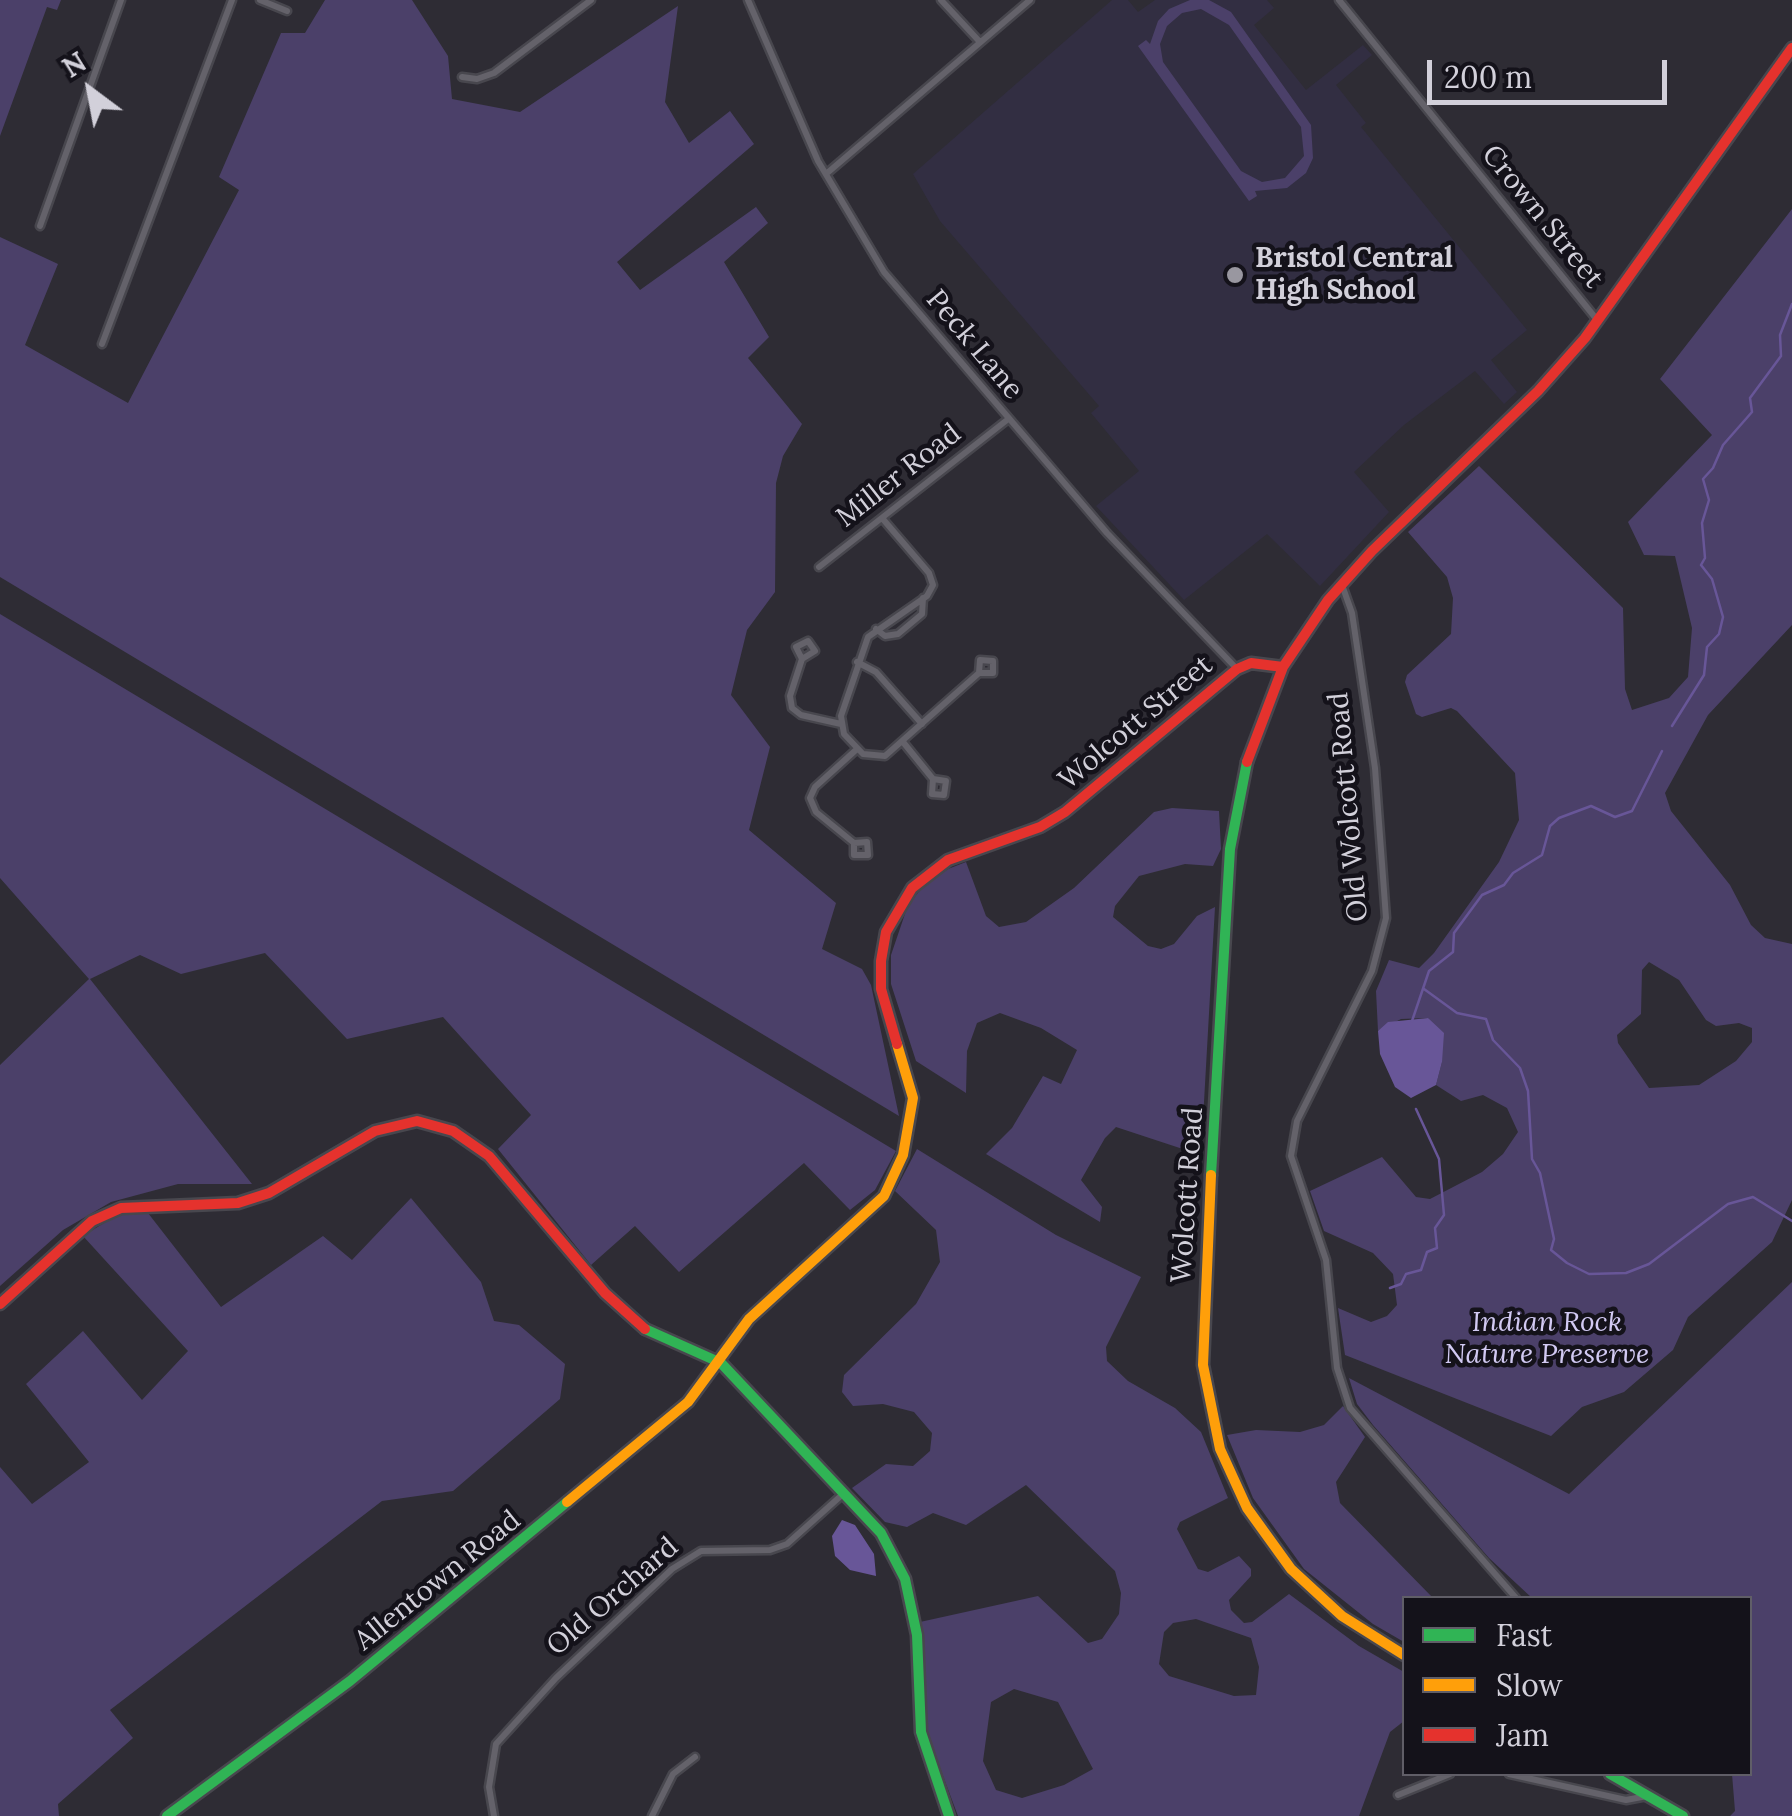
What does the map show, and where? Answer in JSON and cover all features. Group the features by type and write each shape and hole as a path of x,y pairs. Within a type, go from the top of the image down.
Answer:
{"main road":[{"path":"1284,667 1342,584 1538,391 1598,321 1792,48"},
{"name":"Wolcott Street","path":"721,1363 750,1319 884,1196 903,1155 912,1098 882,989 880,961 886,932 912,888 948,860 1026,832 1064,812 1237,669 1250,664 1284,667"},
{"name":"Wolcott Road","path":"1284,667 1249,751 1230,849 1203,1308 1204,1381 1220,1450 1261,1530 1316,1594 1357,1627 1402,1654"},
{"path":"0,1304 92,1220 122,1208 238,1203 268,1192 375,1130 417,1121 453,1131 488,1156 605,1293 646,1330 721,1363 881,1534 906,1579 917,1635 921,1732 949,1816"},
{"name":"Allentown Road","path":"167,1816 336,1692 561,1510 688,1402 721,1363"},
{"path":"1613,1776 1682,1816"}],"street":[{"path":"40,226 121,0"},
{"path":"102,344 232,0"},
{"path":"260,0 286,11"},
{"path":"462,78 478,80 494,73 591,0"},
{"name":"Peck Lane","path":"748,0 825,174 884,272 1007,420 1237,669"},
{"path":"940,0 979,41"},
{"path":"825,174 1030,0"},
{"name":"Crown Street","path":"1339,0 1598,321"},
{"name":"Miller Road","path":"818,567 1007,420"},
{"path":"840,724 857,662 876,629 933,588 931,575 882,518"},
{"name":"Old Wolcott Road","path":"1342,584 1352,613 1375,768 1386,918 1372,971 1297,1121 1291,1156 1326,1260 1337,1368 1350,1408 1514,1596"},
{"path":"876,629 885,636 898,634 920,616 923,598"},
{"path":"802,659 790,696 792,708 801,715 840,724 857,750 878,758 902,742 978,673"},
{"path":"857,662 876,672 922,724"},
{"path":"902,742 933,779"},
{"path":"854,842 816,812 810,798 815,787 857,750"},
{"name":"Old Orchard","path":"494,1816 489,1787 496,1744 556,1678 672,1568 701,1551 770,1550 787,1544 843,1494"},
{"path":"652,1816 673,1774 695,1757"},
{"path":"1398,1796 1445,1776"},
{"path":"1518,1776 1626,1800 1648,1796"}],"shaded area":[{"name":"Bristol Central High School","path":"1112,0 1128,0 1138,12 1155,0 1267,0 1274,8 1254,25 1306,90 1363,45 1372,55 1336,85 1366,123 1361,127 1527,330 1491,360 1517,392 1504,404 1475,371 1404,425 1354,472 1389,512 1320,586 1267,534 1184,600 1096,506 1139,471 1091,413 1099,406 940,221 913,174"},
{"path":"1428,1018 1444,1033 1442,1062 1436,1085 1411,1098 1395,1087 1380,1054 1378,1031 1388,1022"},
{"path":"842,1520 855,1525 874,1554 876,1576 850,1570 835,1556 832,1536"}],"green space":[{"path":"0,0 61,0 57,10 47,7 0,136"},
{"path":"325,0 412,0 448,56 452,99 520,112 678,6 665,102 689,143 730,111 754,144 617,262 640,290 756,207 768,223 724,262 769,337 748,358 802,424 783,456 776,483 775,592 747,630 731,695 770,747 749,830 836,903 822,949 862,969 871,985 899,1116 0,577 0,237 58,264 25,345 128,403 239,190 219,177 281,33 305,33"},
{"path":"1190,0 1209,0 1231,12 1311,125 1313,158 1306,173 1287,188 1255,191 1257,196 1249,201 1138,46 1146,40 1150,44 1158,21 1169,9","holes":["1201,9 1229,25 1301,127 1304,156 1285,178 1262,182 1241,171 1163,62 1160,44 1167,26 1182,13"]},
{"path":"1792,209 1792,625 1708,715 1665,793 1671,811 1730,885 1751,925 1765,938 1792,944 1792,1200 1772,1242 1688,1317 1673,1350 1624,1392 1582,1407 1551,1436 1345,1355 1338,1308 1371,1322 1387,1316 1397,1305 1393,1274 1373,1253 1324,1231 1310,1191 1382,1157 1416,1197 1430,1199 1482,1172 1503,1154 1518,1132 1507,1108 1483,1095 1461,1101 1436,1085 1442,1062 1428,1018 1401,1019 1378,1031 1376,991 1389,960 1419,968 1434,953 1499,862 1519,820 1515,773 1457,711 1451,708 1422,717 1416,714 1405,682 1407,675 1451,634 1453,598 1447,577 1408,532 1479,466 1623,608 1625,689 1632,710 1669,698 1688,677 1692,628 1675,556 1644,555 1628,522 1712,435 1660,379","holes":["1649,962 1679,980 1706,1020 1716,1026 1739,1023 1752,1028 1752,1042 1736,1061 1699,1085 1649,1088 1618,1043 1617,1035 1641,1014 1642,970"]},
{"path":"0,614 896,1151 875,1190 850,1210 804,1163 679,1272 635,1226 591,1265 498,1149 531,1115 443,1017 347,1039 265,953 181,974 140,955 90,979 252,1184 178,1184 111,1202 63,1230 0,1286 0,1065 89,979 0,878"},
{"path":"1172,808 1219,811 1221,849 1213,866 1185,864 1139,876 1115,906 1113,917 1148,946 1161,949 1174,944 1197,916 1215,907 1201,1155 1116,1127 1105,1138 1081,1180 1102,1207 1100,1222 986,1154 1012,1128 1043,1076 1061,1084 1077,1050 1041,1028 1000,1013 977,1023 967,1051 966,1093 916,1061 891,984 891,955 908,905 926,883 948,869 966,862 986,916 999,927 1026,922 1074,888 1154,812"},
{"path":"917,1149 1056,1235 1141,1277 1106,1347 1107,1361 1128,1381 1175,1408 1201,1432 1228,1498 1180,1522 1177,1529 1198,1569 1208,1572 1239,1556 1251,1569 1251,1576 1229,1600 1231,1610 1244,1623 1252,1622 1289,1594 1359,1646 1402,1671 1402,1723 1390,1732 1359,1816 958,1816 928,1736 920,1622 1038,1596 1088,1643 1102,1639 1119,1614 1121,1593 1115,1571 1026,1485 966,1525 933,1513 907,1527 885,1522 852,1488 886,1464 913,1466 930,1451 932,1433 914,1412 883,1404 853,1406 842,1392 844,1375 916,1304 940,1262 936,1230 895,1191","holes":["1196,1619 1251,1638 1259,1667 1256,1695 1234,1696 1169,1676 1159,1664 1164,1632 1173,1623","1014,1689 1058,1702 1093,1769 1064,1785 1022,1798 996,1790 983,1761 991,1702"]},
{"path":"411,1198 481,1282 494,1321 519,1325 565,1364 560,1399 453,1491 382,1501 110,1710 133,1738 58,1804 59,1816 0,1816 0,1467 32,1504 89,1462 26,1384 83,1331 142,1400 188,1351 83,1236 120,1213 148,1213 221,1307 323,1236 352,1260"},
{"name":"Indian Rock Nature Preserve","path":"1792,1282 1792,1816 1730,1816 1735,1811 1732,1776 1752,1776 1752,1596 1530,1596 1489,1558 1373,1425 1357,1404 1349,1378 1569,1494"},
{"path":"1343,1406 1365,1437 1336,1482 1340,1503 1431,1596 1402,1596 1402,1641 1373,1624 1304,1569 1253,1498 1227,1435 1256,1430 1300,1432 1324,1425"}],"waterway":[{"path":"1672,726 1704,675 1707,647 1719,634 1723,617 1712,579 1701,565 1705,558 1702,523 1709,500 1703,479 1713,468 1723,445 1752,412 1750,398 1781,356 1780,335 1792,304"},
{"path":"1412,1021 1429,971 1453,952 1454,933 1482,895 1504,885 1513,873 1542,855 1550,826 1559,818 1591,806 1615,817 1632,811 1662,751"},
{"path":"1424,989 1457,1013 1486,1019 1493,1040 1520,1068 1528,1091 1532,1159 1540,1173 1554,1239 1551,1250 1567,1263 1589,1274 1626,1273 1649,1264 1728,1204 1753,1197 1792,1221"},
{"path":"1390,1288 1401,1284 1406,1274 1421,1270 1427,1252 1437,1248 1435,1228 1444,1215 1439,1159 1416,1109"}],"traffic: fast":[{"path":"1211,1175 1230,849 1247,762"},
{"path":"645,1329 721,1363 881,1533 905,1579 917,1635 921,1732 949,1816"},
{"path":"167,1816 350,1681 567,1502"},
{"path":"1613,1776 1683,1816"}],"traffic: slow":[{"path":"567,1502 688,1402 749,1319 884,1196 903,1155 913,1098 897,1044"},
{"path":"1211,1175 1203,1365 1220,1449 1247,1508 1291,1569 1342,1616 1402,1654"}],"traffic: jam":[{"path":"1247,762 1283,667 1328,600 1372,551 1538,391 1585,338 1792,48"},
{"path":"897,1044 881,989 881,961 886,932 912,888 948,860 1040,827 1065,812 1237,669 1251,663 1283,667"},
{"path":"0,1304 92,1221 121,1208 238,1203 269,1193 375,1131 417,1121 453,1131 489,1156 605,1293 645,1329"}],"place":[{"name":"Bristol Central High School","path":"1235,275"}]}
